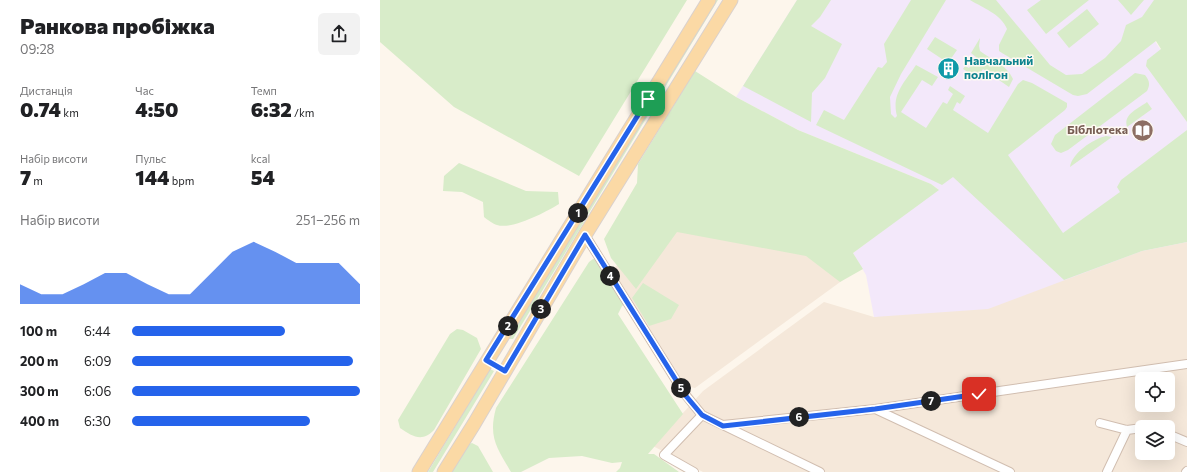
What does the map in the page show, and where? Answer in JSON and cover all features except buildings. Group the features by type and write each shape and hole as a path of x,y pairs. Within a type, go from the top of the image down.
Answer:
{"main road":[{"path":"419,472 486,360 709,0"},
{"path":"444,472 585,235 731,0"},
{"path":"486,360 505,371"}],"street":[{"path":"585,235 676,380 702,415 820,472"},
{"path":"723,426 875,409 1187,364"},
{"path":"875,409 1010,472"},
{"path":"694,472 664,455 702,415"},
{"path":"1100,423 1127,430 1135,429"},
{"path":"1107,472 1127,430"},
{"path":"1175,437 1187,442"}],"shaded area":[{"path":"797,0 1182,0 1149,32 1187,90 1187,242 1142,251 988,309 874,317 866,275 853,253 938,189 931,184 798,130 736,97"},
{"path":"678,219 805,239 847,277 695,388 685,386 611,270"},
{"path":"1187,242 1187,472 703,472 653,446 703,391 824,302 874,317 1142,251"}],"green space":[{"path":"380,0 687,0 579,176 454,107 380,42"},
{"path":"713,0 718,0 587,216 584,214"},
{"path":"797,0 831,0 820,17 811,26 842,44 825,78 812,93 811,122 743,86"},
{"path":"911,0 946,0 901,74 890,97 891,114 895,118 897,116 897,95 916,65 938,77 932,86 922,80 901,112 926,128 943,102 947,104 953,94 948,90 950,86 965,96 960,104 957,102 953,110 988,133 1018,84 1023,80 1032,83 1067,103 1065,110 1008,155 1063,233 1120,192 1117,187 1121,180 1187,130 1187,242 1142,251 1064,280 953,177 942,185 816,125 824,110 844,120 878,67 882,68 887,62 884,44"},
{"path":"970,0 996,0 1050,65 1066,75 1082,74 1105,58 1121,41 1126,25 1142,17 1154,0 1187,0 1187,122 1146,66 1147,60 1161,49 1156,41 1087,94 1078,96 1073,95 999,51 999,45 1007,29 1001,19 996,15"},
{"path":"1041,0 1089,0 1046,34 1027,10"},
{"path":"1118,0 1144,0 1131,15"},
{"path":"1087,9 1099,24 1069,48 1057,33"},
{"path":"935,37 957,50 948,63 927,49"},
{"path":"980,38 980,51 1003,66 1013,79 1009,87 983,69 977,78 963,69 965,66 969,68 976,57 971,53"},
{"path":"695,71 736,97 798,130 931,184 939,190 853,253 863,269 840,282 806,256 677,232 636,289 611,258 604,239 637,183 638,164"},
{"path":"1135,73 1145,75 1147,77 1149,87 1147,91 1068,150 1061,153 1056,151 1051,144 1055,135"},
{"path":"1147,102 1152,109 1127,127 1126,122 1129,115"},
{"path":"1106,136 1112,137 1070,167 1075,157 1084,147 1095,140"},
{"path":"459,163 526,191 558,192 559,204 520,223 503,226 490,222 484,217 483,202 462,192 443,191 444,176"},
{"path":"580,219 584,222 513,339 509,339"},
{"path":"593,259 600,260 627,303 622,306 618,314 683,414 648,454 654,454 679,472 616,472 620,468 622,462 612,463 582,456 549,458 521,472 511,472 495,442 493,427 496,408 589,262"},
{"path":"643,283 679,305 671,319 649,326 632,298"},
{"path":"457,329 463,330 477,338 481,349 434,430 425,436 413,436 400,428 398,420 450,334"},
{"path":"490,369 494,371 433,472 428,472"},
{"path":"472,443 478,446 493,472 452,472 467,445"}],"place":[{"name":"Навчальний полігон","path":"949,68"},
{"name":"Бібліотека","path":"1143,130"}],"route":[{"path":"648,99 486,360 505,371 585,235 646,335 686,396 702,415 723,426 875,409 979,394"}]}
